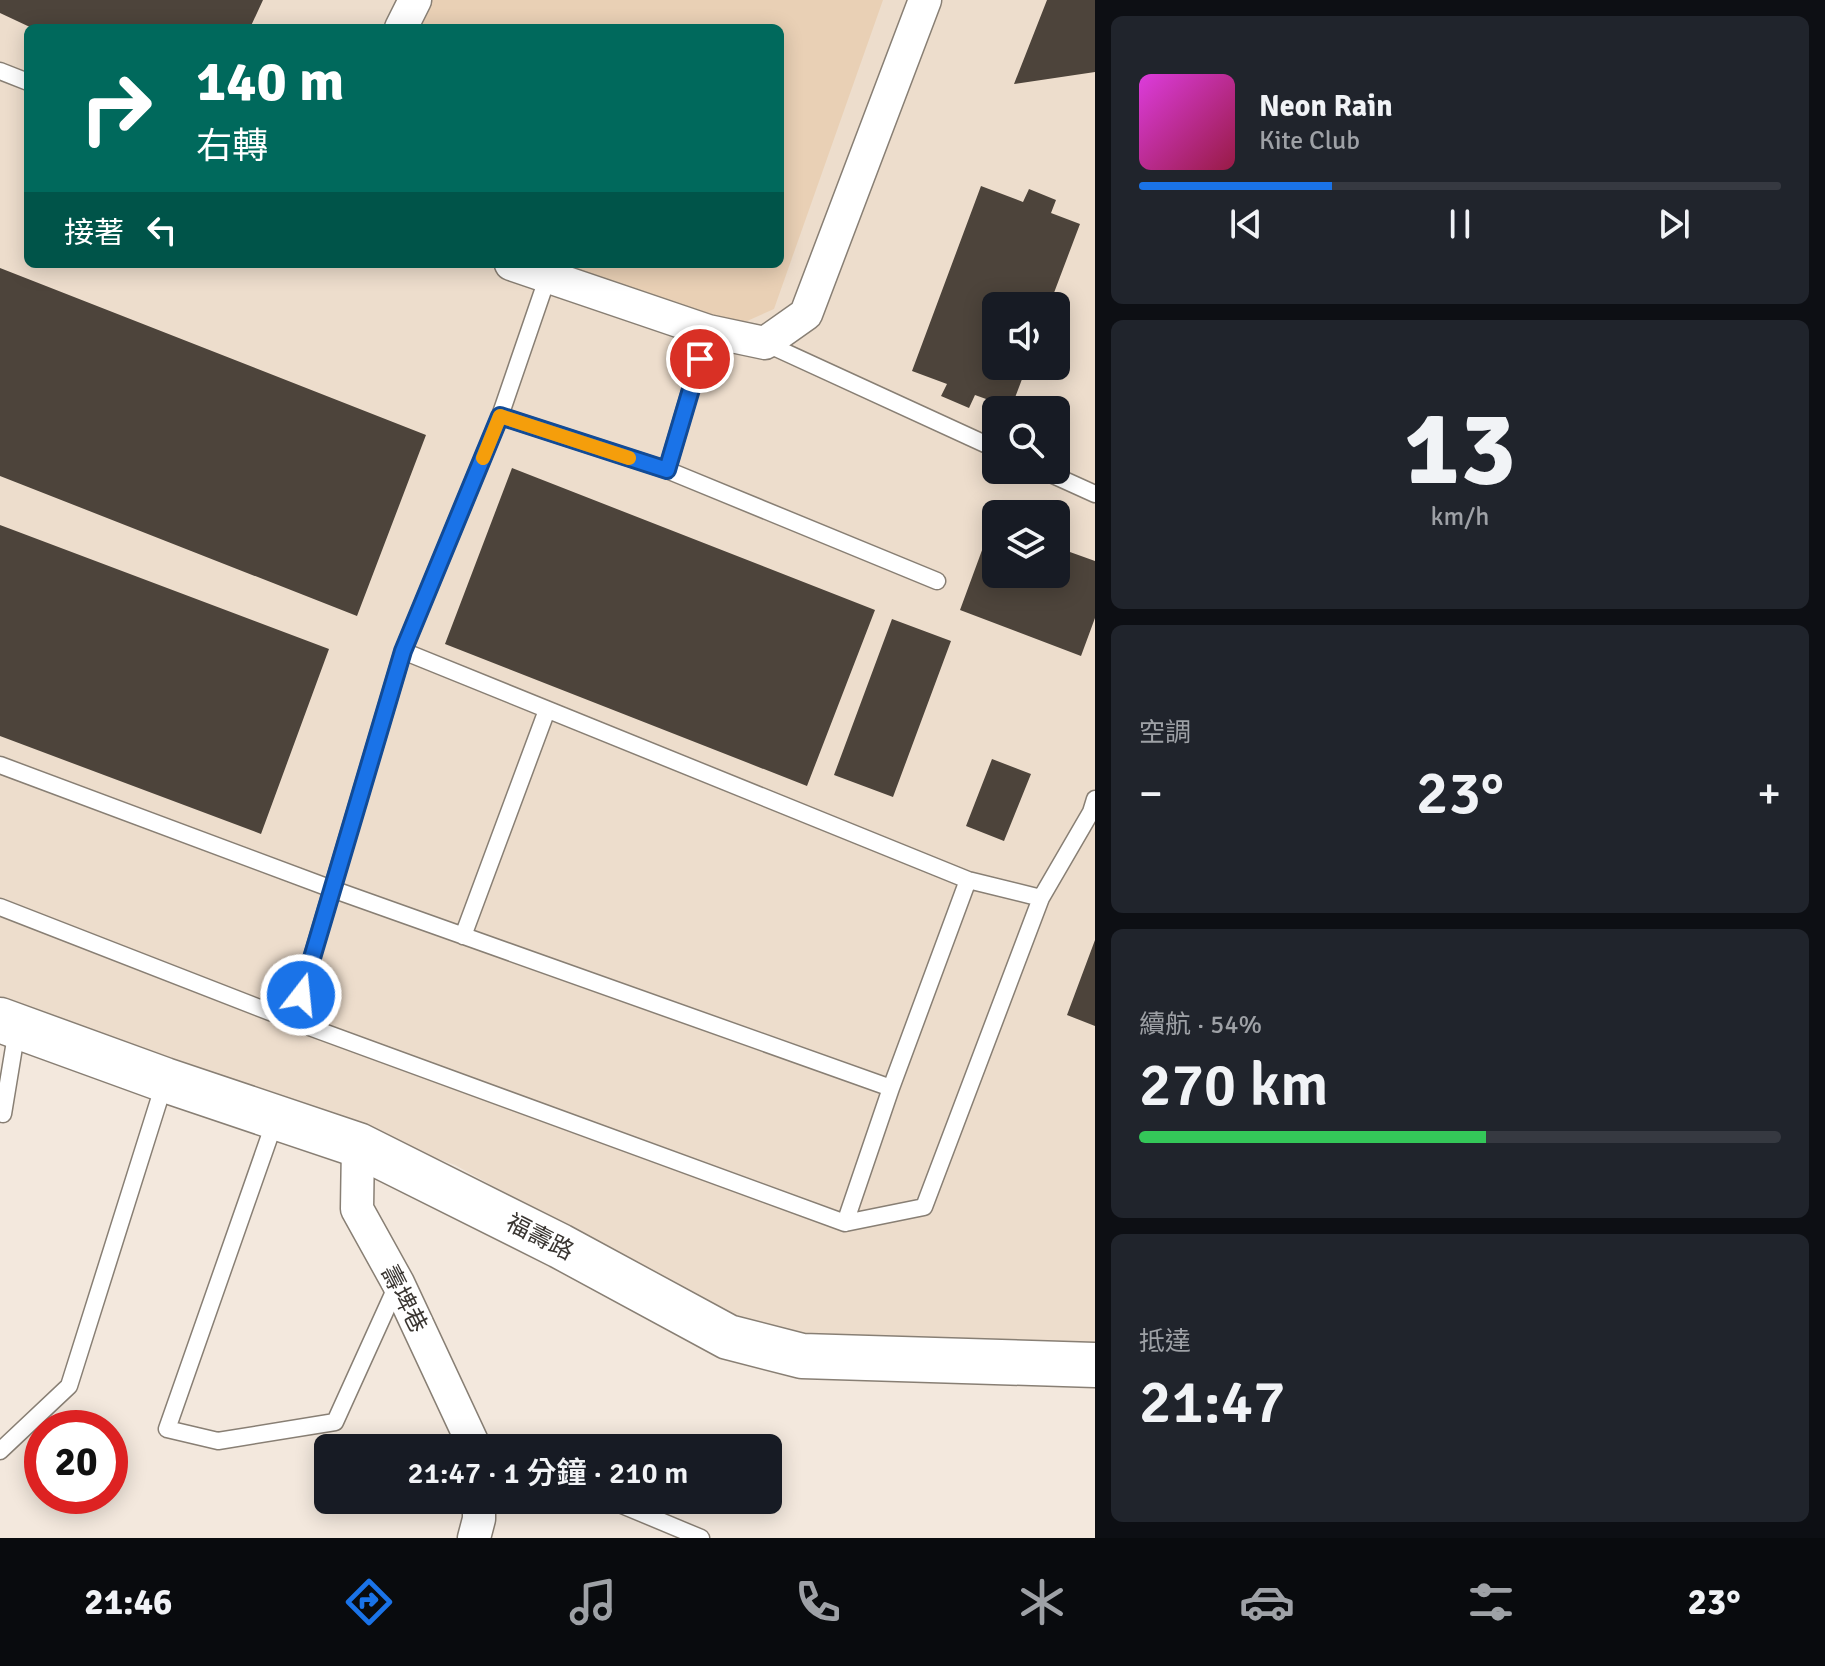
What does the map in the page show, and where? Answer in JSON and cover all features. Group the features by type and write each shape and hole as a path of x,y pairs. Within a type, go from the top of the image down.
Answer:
{"street":[{"path":"403,24 415,0"},
{"path":"523,268 708,331 765,343 806,314 925,0"},
{"name":"福壽路","path":"9,1023 358,1145 560,1246 728,1337 802,1356 1095,1365"},
{"name":"壽埤巷","path":"358,1145 357,1209 398,1283 472,1434"},
{"path":"474,1538 479,1514"}],"lane":[{"path":"0,71 24,80"},
{"path":"293,1021 403,651 500,416 548,276"},
{"path":"667,470 708,331"},
{"path":"765,343 982,443"},
{"path":"500,416 667,470 937,581"},
{"path":"1070,483 1095,494"},
{"path":"403,651 968,880 1041,898"},
{"path":"463,936 547,710"},
{"path":"0,765 332,889 891,1088"},
{"path":"0,907 293,1021 845,1223 924,1207 1041,898 1091,812 1095,799"},
{"path":"845,1223 968,880"},
{"path":"3,1114 9,1023"},
{"path":"0,1451 69,1386 165,1080"},
{"path":"276,1117 167,1429 218,1441 335,1422 398,1283"},
{"path":"644,1514 701,1538"}],"shaded area":[{"path":"0,0 1095,0 1095,1347 834,1338 767,1327 713,1308 455,1165 0,1000"},
{"path":"431,0 883,0 774,309 738,325 561,268 784,268 784,24 420,24"}],"building":[{"path":"0,0 263,0 252,24 24,24 0,13"},
{"path":"1047,0 1095,0 1095,72 1014,84"},
{"path":"981,186 1023,202 1029,189 1056,200 1051,213 1080,224 1054,292 982,292 982,380 1022,380 1016,396 975,395 969,408 941,396 947,384 912,371"},
{"path":"0,268 426,435 357,616 0,476"},
{"path":"512,468 875,610 807,786 445,644"},
{"path":"0,525 329,649 261,834 0,736"},
{"path":"982,550 982,588 1070,588 1070,552 1095,561 1095,618 1081,656 960,610"},
{"path":"892,619 951,641 893,797 834,775"},
{"path":"992,759 1031,774 1004,841 966,826"},
{"path":"1095,940 1095,1026 1067,1015"}],"slow traffic":[{"path":"483,458 500,416 629,458"}],"route":[{"path":"301,995 403,651 500,416 667,470 700,359"}]}
